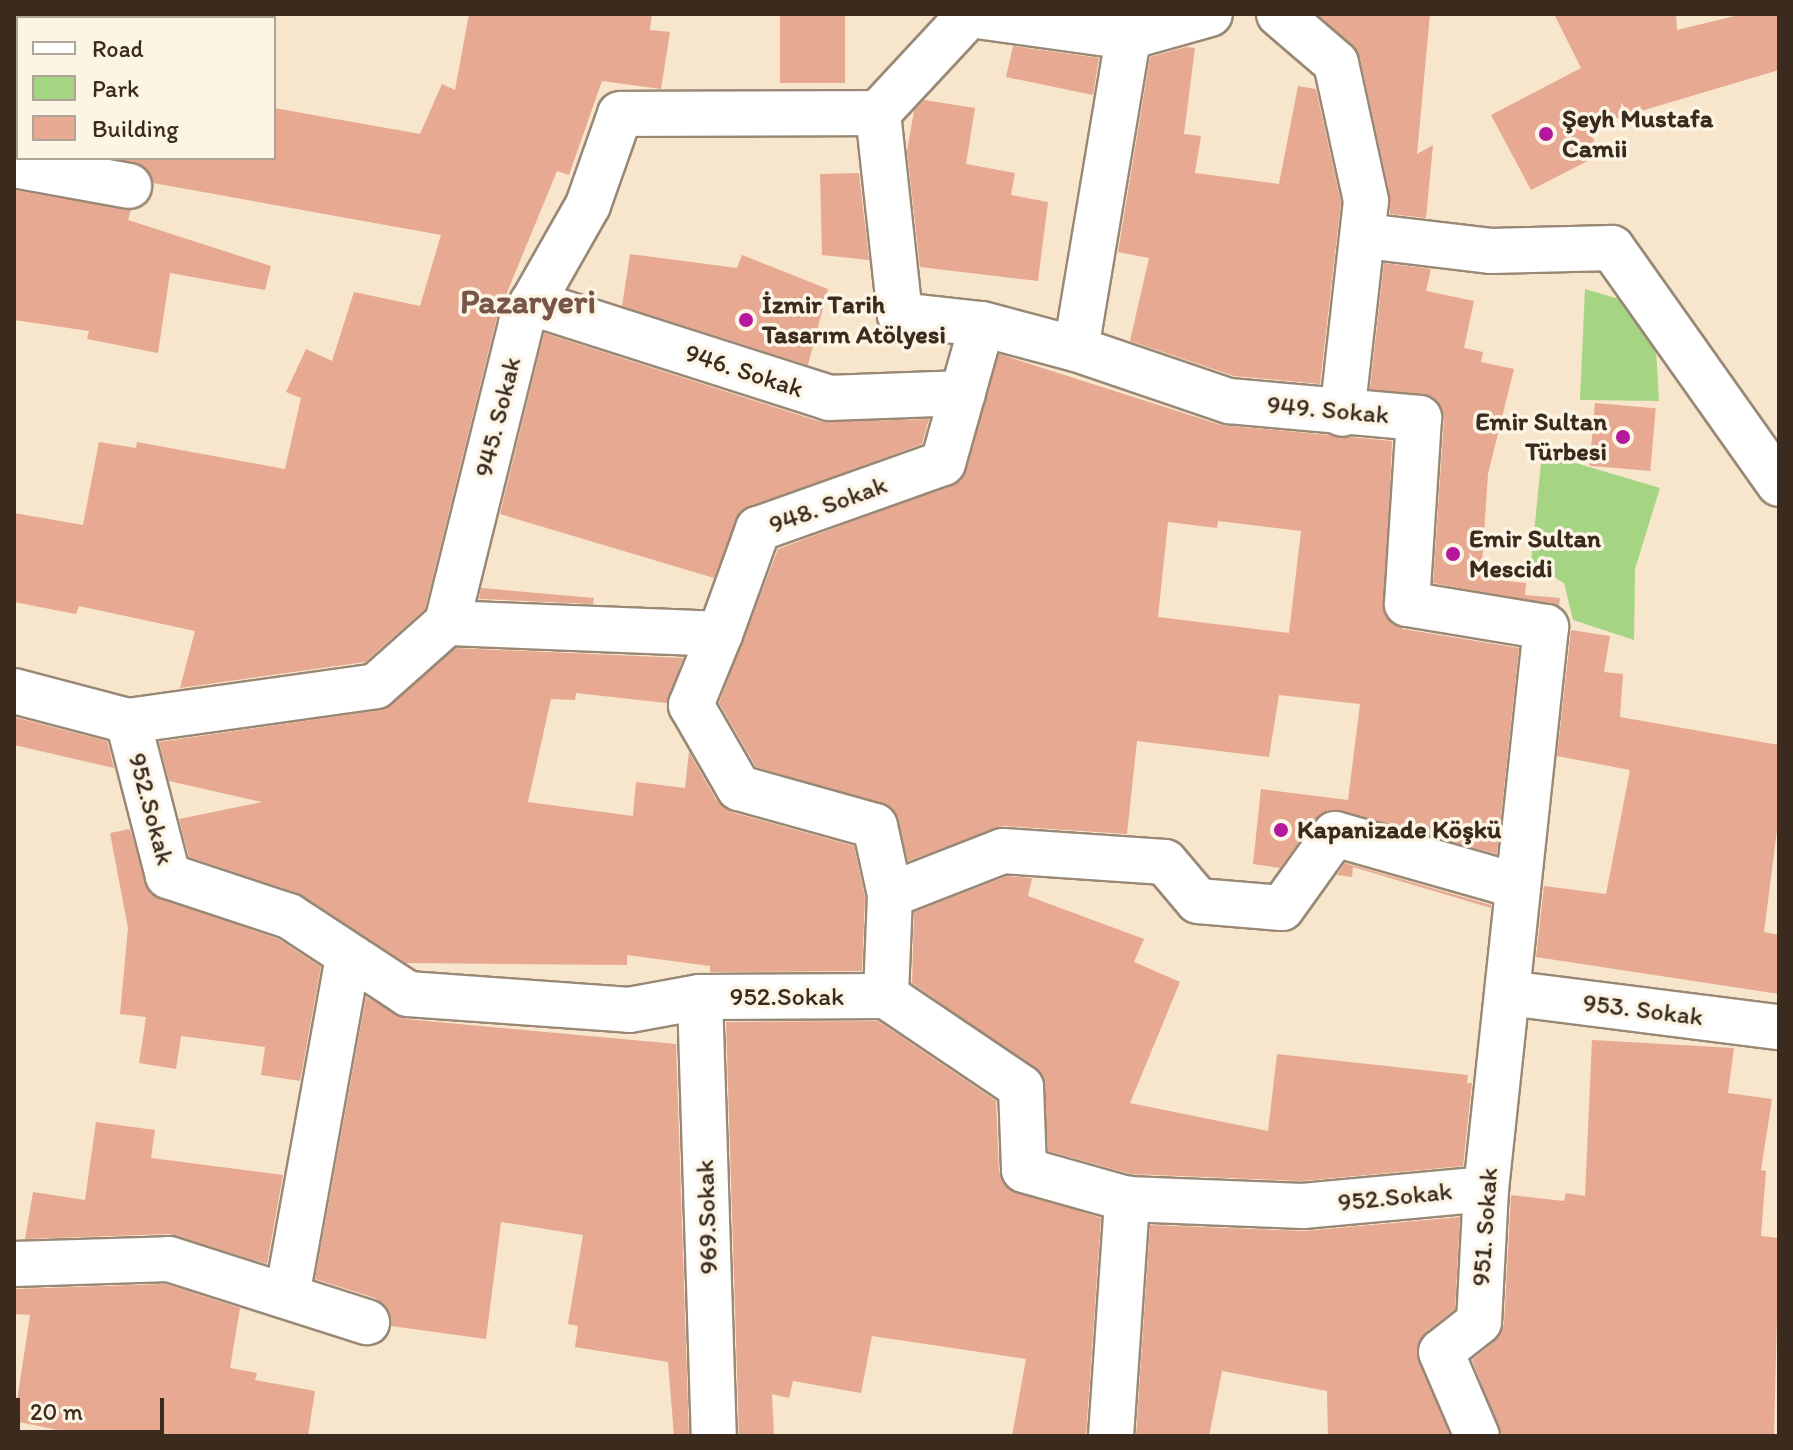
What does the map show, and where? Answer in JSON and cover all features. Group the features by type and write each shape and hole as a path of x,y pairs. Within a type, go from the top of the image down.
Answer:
{"street":[{"path":"878,113 970,15 1128,37 1210,14"},
{"path":"1279,14 1336,63 1366,201 1365,236 1342,414"},
{"path":"1076,349 1128,37"},
{"name":"945. Sokak","path":"447,623 521,323 588,205 620,114 878,113"},
{"name":"949. Sokak","path":"878,113 900,315 982,324 1076,349 1229,401 1342,414 1419,418 1407,604 1546,627 1508,993"},
{"path":"14,165 129,186"},
{"path":"1365,236 1490,251 1612,248 1779,484"},
{"name":"946. Sokak","path":"532,303 829,398 963,393"},
{"name":"948. Sokak","path":"720,634 758,529 943,463 982,324"},
{"path":"14,691 128,721 376,686 447,623 720,634 691,705 739,788 875,826 890,895 886,996"},
{"name":"952.Sokak","path":"128,721 168,876 289,916 408,994 629,1010 700,997 886,996 1021,1087 1024,1170 1127,1199 1303,1206 1486,1189"},
{"path":"890,895 1003,851 1165,862 1198,901 1282,908 1335,834 1517,886"},
{"path":"287,1296 348,957"},
{"name":"953. Sokak","path":"1508,993 1779,1027"},
{"name":"951. Sokak","path":"1477,1436 1441,1352 1479,1322 1486,1189 1508,993"},
{"name":"969.Sokak","path":"700,997 714,1436"},
{"path":"1111,1436 1127,1199"},
{"path":"14,1264 169,1259 367,1322"}],"green space":[{"path":"1585,289 1619,299 1655,332 1659,401 1580,400"},
{"path":"1542,453 1660,488 1635,569 1634,640 1573,620 1564,583 1531,563"}],"building":[{"path":"469,14 652,14 650,30 670,32 661,89 602,81 569,175 557,171 497,317 425,609 365,662 180,688 195,631 79,606 76,614 14,602 14,513 83,525 99,442 136,448 137,442 285,469 301,398 286,392 306,349 332,361 354,292 420,306 441,235 153,183 145,167 122,160 276,160 276,108 420,134 442,84 455,90"},
{"path":"780,14 845,14 845,83 780,83"},
{"path":"1317,14 1430,14 1417,154 1433,145 1426,218 1390,214 1390,196 1360,58"},
{"path":"1554,14 1676,14 1677,30 1743,14 1779,14 1779,70 1587,127 1601,154 1531,190 1491,115 1581,68"},
{"path":"1013,46 1099,58 1093,95 1006,77"},
{"path":"1186,47 1195,48 1184,134 1201,136 1195,173 1279,184 1298,86 1316,89 1341,202 1320,384 1234,376 1130,341 1149,258 1118,252 1150,57"},
{"path":"924,100 975,108 966,164 1015,173 1011,195 1048,202 1038,281 920,267 907,151 914,111"},
{"path":"859,173 869,260 822,255 820,174"},
{"path":"14,190 131,210 128,220 271,266 265,290 170,273 158,353 87,339 89,331 14,320"},
{"path":"630,254 737,268 742,255 828,289 808,365 622,306"},
{"path":"1384,263 1431,269 1426,291 1474,301 1464,348 1483,352 1481,362 1514,369 1488,474 1481,578 1526,583 1525,595 1560,598 1559,606 1433,583 1444,419 1433,397 1370,389"},
{"path":"544,333 821,422 929,419 922,444 741,511 714,578 500,514"},
{"path":"999,354 1221,425 1392,441 1385,615 1403,629 1519,648 1497,854 1328,810 1315,819 1280,868 1253,864 1261,789 1348,800 1360,704 1279,695 1269,757 1137,741 1127,834 1004,826 908,861 893,808 756,767 719,703 778,549 961,481","holes":["1218,521 1301,531 1289,633 1158,617 1168,522 1217,528"]},
{"name":"Emir Sultan Türbesi","path":"1595,403 1656,408 1650,471 1590,466"},
{"path":"481,588 594,598 593,604 479,599"},
{"path":"1571,630 1610,636 1604,672 1623,674 1620,717 1779,745 1779,815 1764,932 1779,935 1779,994 1536,957 1544,886 1606,894 1630,770 1557,756"},
{"path":"456,648 683,658 667,703 576,693 575,700 551,699 528,802 633,816 636,782 685,788 689,752 717,801 731,812 854,846 865,897 862,971 710,972 710,966 627,955 627,965 406,963 302,895 189,857 179,819 262,802 169,781 159,742 380,710"},
{"path":"14,717 107,741 114,768 14,745"},
{"path":"130,829 150,894 278,939 321,967 300,1081 261,1075 265,1047 181,1036 176,1069 139,1063 146,1017 120,1014 128,928 110,833"},
{"path":"1345,863 1491,905 1491,908 1353,867 1352,877 1337,875"},
{"path":"1007,876 1032,878 1028,896 1144,939 1134,962 1180,982 1130,1103 1268,1131 1277,1054 1468,1075 1467,1083 1472,1083 1463,1166 1302,1181 1131,1174 1048,1151 1042,1074 912,983 914,912"},
{"path":"366,997 406,1019 676,1044 689,1436 674,1436 668,1362 575,1347 578,1326 568,1324 583,1235 501,1222 486,1339 391,1326 386,1306 375,1298 315,1279"},
{"path":"878,1021 996,1101 999,1171 1005,1186 1101,1218 1086,1436 1012,1436 1026,1359 872,1336 861,1393 793,1381 789,1398 772,1394 774,1436 739,1436 726,1022"},
{"path":"1592,1040 1734,1048 1728,1093 1772,1099 1761,1170 1766,1171 1761,1236 1779,1238 1774,1436 1502,1436 1472,1360 1495,1341 1504,1324 1511,1195 1564,1201 1566,1193 1585,1196"},
{"path":"96,1122 155,1130 151,1158 283,1175 267,1264 169,1234 25,1239 33,1192 85,1200"},
{"path":"1460,1217 1455,1309 1426,1332 1417,1347 1450,1436 1328,1436 1327,1391 1222,1371 1209,1436 1136,1436 1150,1225 1305,1231"},
{"path":"166,1284 240,1308 230,1368 257,1373 255,1380 315,1391 308,1436 57,1436 58,1430 14,1421 30,1315 14,1314 14,1289"}],"place":[{"name":"Şeyh Mustafa Camii","path":"1546,134"},
{"name":"İzmir Tarih Tasarım Atölyesi","path":"746,320"},
{"name":"Emir Sultan Türbesi","path":"1623,437"},
{"name":"Emir Sultan Mescidi","path":"1453,554"},
{"name":"Kapanizade Köşkü","path":"1281,830"}],"district":[{"name":"Pazaryeri","path":"528,302"}]}
